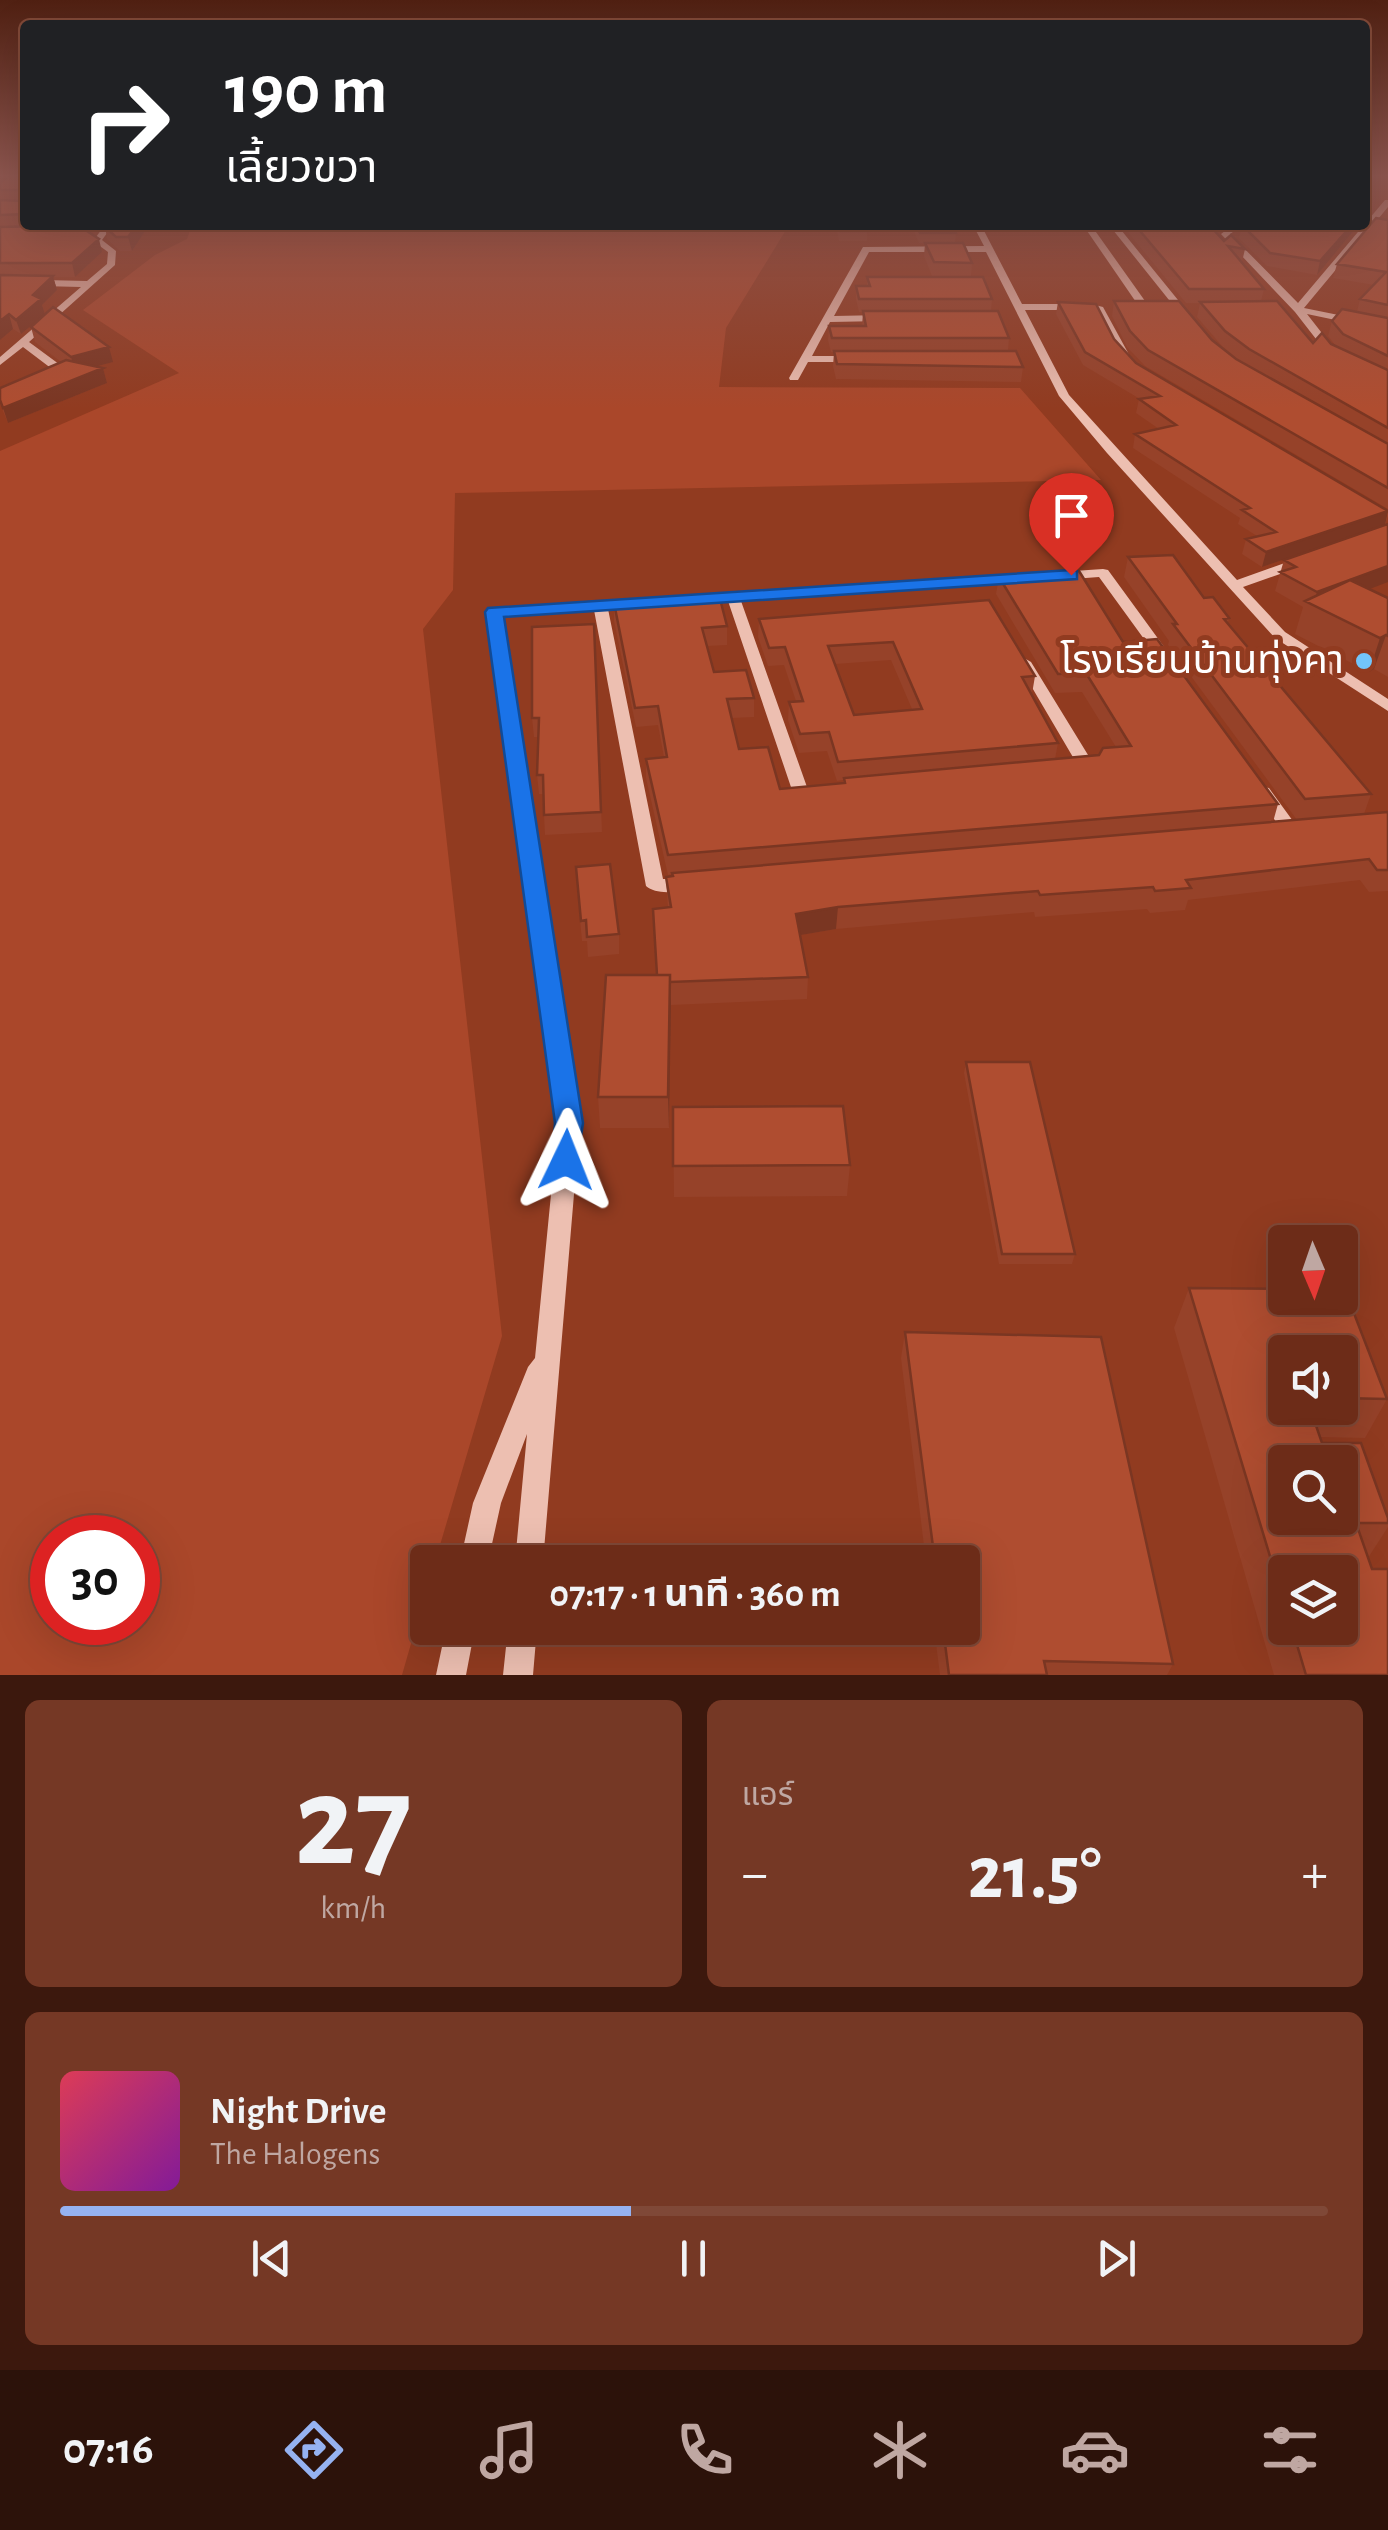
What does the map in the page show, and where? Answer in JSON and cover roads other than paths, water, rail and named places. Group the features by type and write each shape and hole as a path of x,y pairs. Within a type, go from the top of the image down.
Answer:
{"street":[{"path":"0,362 111,265 112,252"},
{"path":"794,378 864,252"},
{"path":"990,252 1064,396 1280,635 1388,706"},
{"path":"1003,318 1020,312 1145,308 1107,252"},
{"path":"1134,252 1193,324"},
{"path":"1243,252 1298,309 1332,354 1346,361"},
{"path":"1298,309 1346,252"},
{"path":"0,282 90,284"},
{"path":"850,282 870,282"},
{"path":"987,282 1006,283"},
{"path":"1098,307 1120,350 1138,371"},
{"path":"1278,309 1298,309 1388,328"},
{"path":"1182,310 1202,310"},
{"path":"828,318 906,318"},
{"path":"22,342 63,372 48,379"},
{"path":"808,359 867,359"},
{"path":"1026,359 1046,359"},
{"path":"1235,586 1320,556"},
{"path":"1048,576 1102,573 1181,680"},
{"path":"676,600 1030,578"},
{"path":"976,581 986,598"},
{"path":"734,597 801,793 840,790"},
{"path":"531,1545 569,1123 494,612 657,602"},
{"path":"600,606 655,886 715,881"},
{"path":"1016,649 1088,768 1050,772"},
{"path":"1248,771 1302,831 1272,833"},
{"path":"478,1545 487,1503 549,1348"},
{"path":"451,1675 457,1645"},
{"path":"518,1675 521,1645"}],"place":[{"name":"โรงเรียนบ้านทุ่งคา","path":"1364,661"}]}
